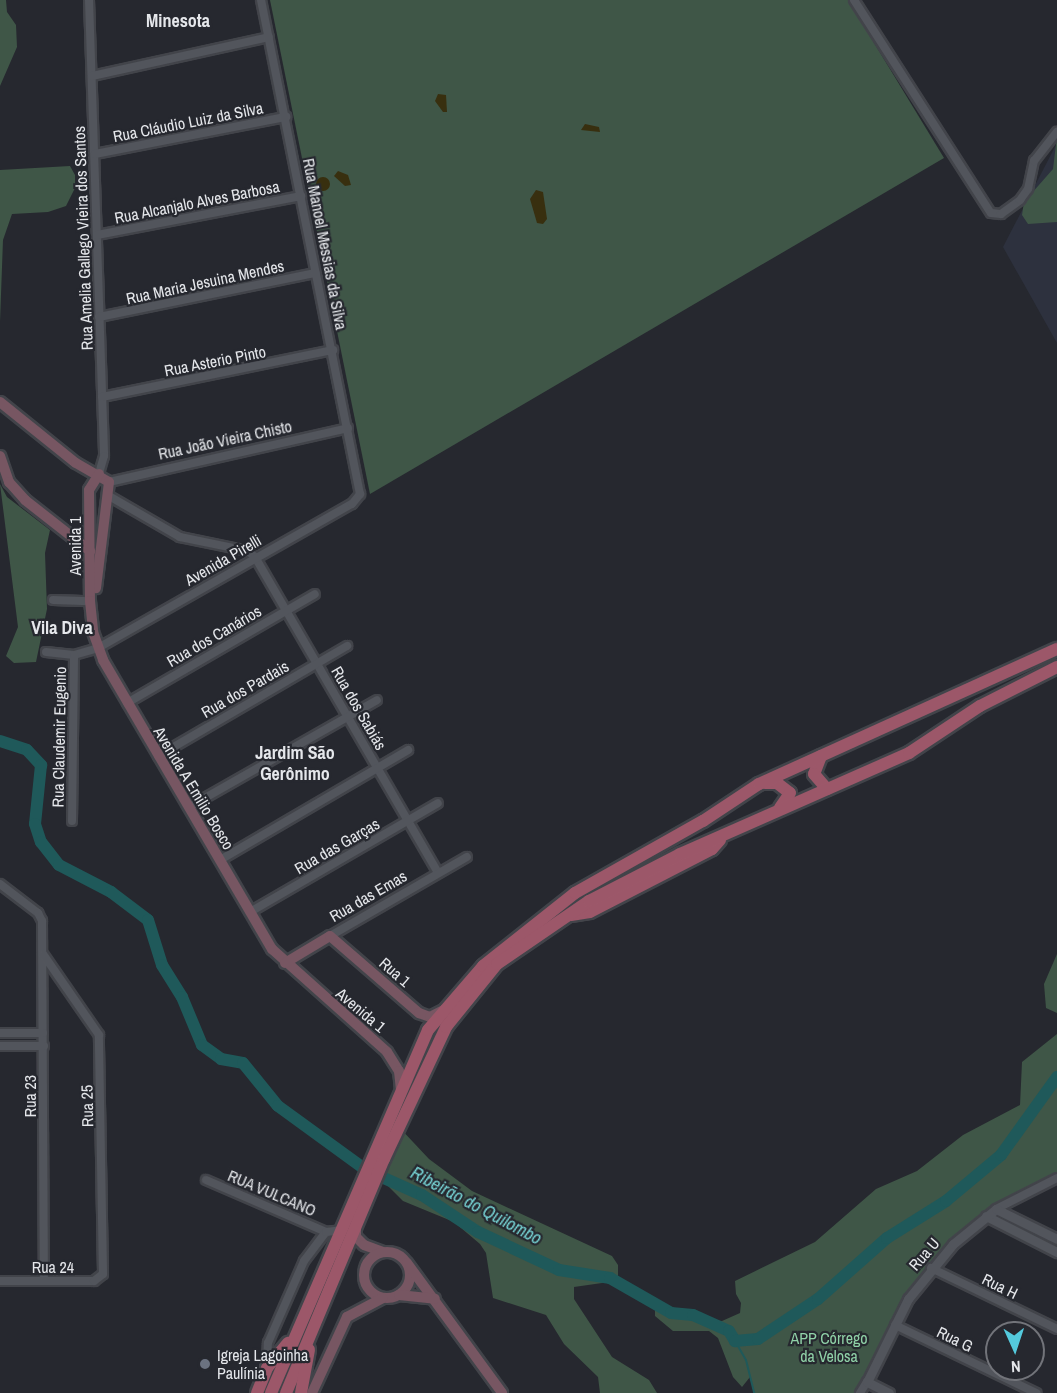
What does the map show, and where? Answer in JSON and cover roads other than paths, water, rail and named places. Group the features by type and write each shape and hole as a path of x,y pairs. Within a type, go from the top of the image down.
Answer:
{"main road":[{"path":"2,404 76,463 99,474 109,482 91,621"},
{"path":"0,456 9,482 25,500 90,551"},
{"path":"99,474 89,490 109,496"},
{"name":"Avenida 1","path":"89,490 91,621"},
{"name":"Avenida A Emilio Bosco","path":"91,621 98,648 127,703 272,949 285,963"},
{"path":"271,1393 297,1333 349,1229 379,1157 401,1089 428,1030 483,966 525,929 575,893 703,821 759,784 1057,649"},
{"path":"379,1157 446,1027 497,964 589,901 726,834 909,753 980,706 1057,667"},
{"path":"821,756 814,774 827,789"},
{"path":"759,784 777,783 790,793 778,812"},
{"name":"Rua das Emas","path":"285,963 330,936"},
{"name":"Rua 1","path":"330,936 419,1013 430,1017 446,1010"},
{"name":"Avenida 1","path":"285,963 387,1052 399,1071 401,1089"},
{"path":"349,1229 364,1245 387,1252 407,1263 502,1393"},
{"path":"286,1393 311,1337 349,1229"},
{"path":"381,1298 367,1287 365,1270 370,1259 387,1252"},
{"path":"399,1295 410,1281 407,1263"},
{"path":"312,1393 348,1317 381,1298 399,1295 435,1299"},
{"path":"256,1393 267,1368 297,1333"},
{"path":"301,1393 311,1337"}],"street":[{"name":"Rua Amelia Gallego Vieira dos Santos","path":"89,0 104,466 99,474"},
{"name":"Rua Manoel Messias da Silva","path":"261,0 333,350 360,494"},
{"path":"854,0 991,213 1001,214 1020,200 1028,189 1034,161 1057,132"},
{"path":"92,76 268,37"},
{"name":"Rua Cláudio Luiz da Silva","path":"95,154 286,117"},
{"name":"Rua Alcanjalo Alves Barbosa","path":"97,235 302,196"},
{"name":"Rua Maria Jesuina Mendes","path":"99,317 316,273"},
{"name":"Rua Asterio Pinto","path":"102,397 333,350"},
{"name":"Rua João Vieira Chisto","path":"109,482 348,428"},
{"name":"Avenida Pirelli","path":"74,655 98,648 236,567 352,504 360,494"},
{"path":"109,496 180,537 231,550 248,551 255,557"},
{"path":"231,550 237,555 236,567"},
{"name":"Rua dos Sabiás","path":"255,557 438,873"},
{"name":"Rua dos Canários","path":"127,703 315,594"},
{"path":"53,600 90,601"},
{"name":"Rua dos Pardais","path":"158,756 346,646"},
{"path":"46,652 74,655"},
{"name":"Rua Claudemir Eugenio","path":"72,820 74,655"},
{"path":"189,807 377,700"},
{"path":"220,860 408,750"},
{"name":"Rua das Garças","path":"250,912 438,803"},
{"name":"Rua das Emas","path":"330,936 467,857"},
{"name":"Rua 23","path":"0,884 38,913 42,921 45,1281"},
{"name":"Rua 25","path":"43,954 99,1035 103,1274"},
{"path":"0,1033 44,1033"},
{"path":"0,1046 44,1046"},
{"name":"Rua U","path":"860,1393 895,1325 931,1268 986,1216 1057,1178"},
{"name":"RUA VULCANO","path":"206,1180 326,1232"},
{"path":"996,1209 1057,1239"},
{"path":"986,1216 1057,1252"},
{"path":"267,1368 268,1343 304,1261 326,1232 349,1229"},
{"name":"Rua H","path":"931,1268 1057,1329"},
{"name":"Rua 24","path":"0,1281 94,1281 103,1274"},
{"name":"Rua G","path":"895,1325 1036,1393"},
{"path":"867,1382 889,1393"}],"waterway":[{"name":"Ribeirão do Quilombo","path":"0,741 27,750 41,765 35,824 41,842 59,865 111,892 148,920 162,965 182,997 202,1045 221,1059 243,1063 278,1106 366,1170 422,1195 478,1232 559,1270 610,1278 671,1313 693,1315 729,1331 735,1341 758,1339 818,1299 887,1238 946,1201 1001,1155 1057,1077"},
{"path":"735,1341 746,1360 754,1393"}],"place":[{"name":"Igreja Lagoinha Paulínia","path":"205,1364"}],"district":[{"name":"Minesota","path":"178,21"},
{"name":"Vila Diva","path":"62,628"},
{"name":"Jardim São Gerônimo","path":"295,764"}],"park label":[{"name":"APP Córrego da Velosa","path":"829,1347"}]}
